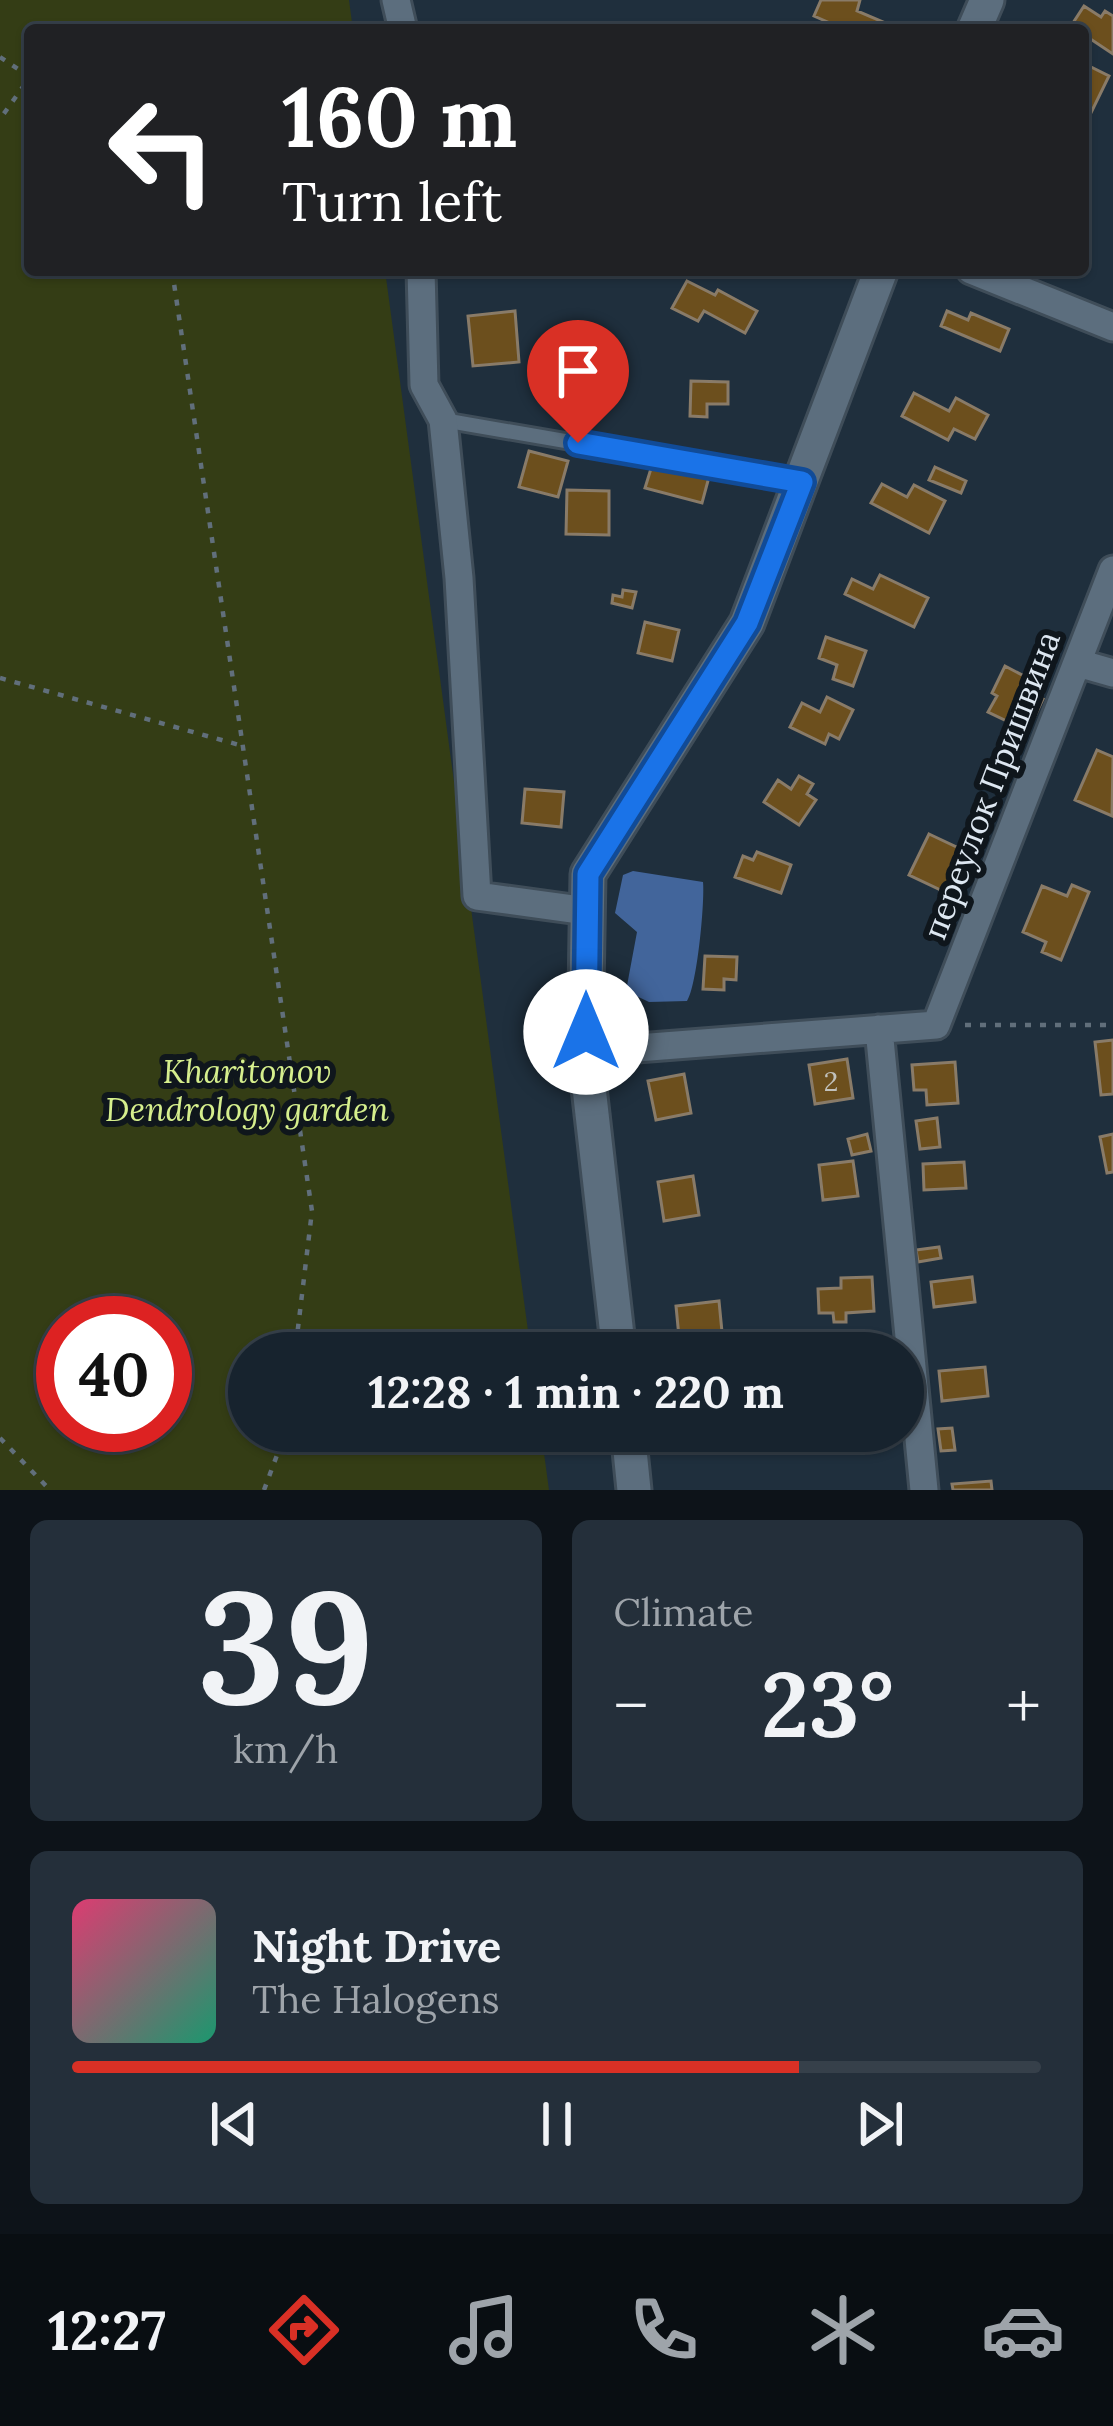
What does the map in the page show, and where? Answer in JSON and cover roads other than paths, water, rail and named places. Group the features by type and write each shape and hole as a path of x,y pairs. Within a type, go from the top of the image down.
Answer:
{"street":[{"path":"421,276 424,385 443,420 459,578 477,896 587,911"},
{"path":"617,1332 585,1052 588,874 747,623 879,276"},
{"path":"986,276 1113,327"},
{"name":"переулок Пришвина","path":"879,1029 936,1025 1113,570"},
{"path":"1078,663 1113,673"},
{"path":"585,1052 879,1029 925,1490"},
{"path":"630,1452 634,1490"}],"lane":[{"path":"443,420 802,482"}],"water":[{"path":"633,871 703,882 697,962 687,1001 649,1002 626,991 637,932 615,913 623,875"}],"park label":[{"name":"Kharitonov Dendrology garden","path":"247,1090"}]}
